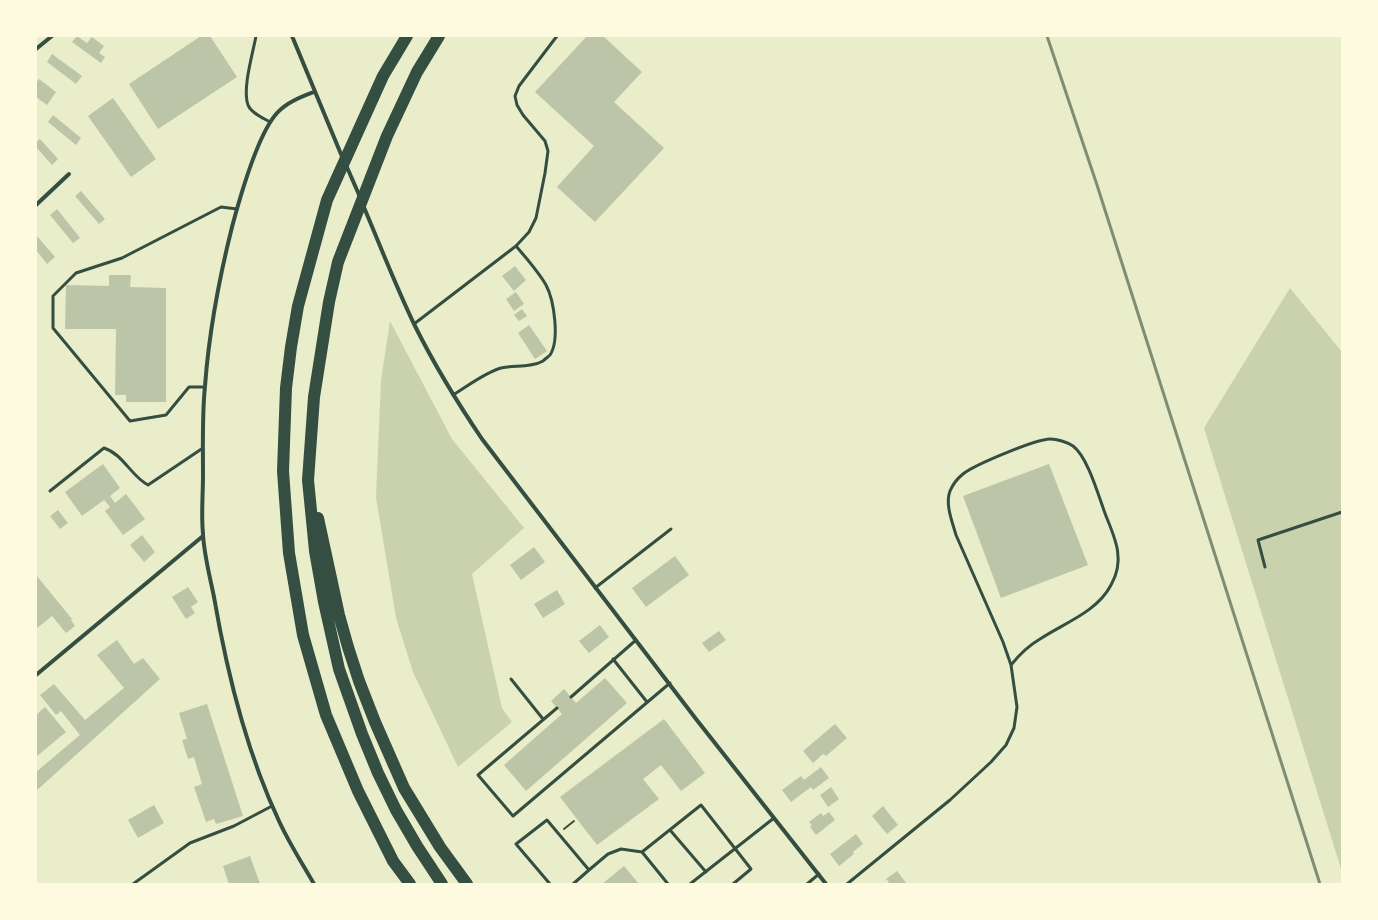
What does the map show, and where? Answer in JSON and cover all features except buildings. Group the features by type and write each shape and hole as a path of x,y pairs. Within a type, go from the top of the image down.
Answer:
{"highway":[{"path":"403,884 358,791 326,714 303,635 289,553 283,471 286,388 291,347 298,306 327,200 383,76 407,36"},
{"path":"439,36 417,72 387,136 338,262 329,302 314,397 308,480 315,551 324,602 339,670 378,773 396,810 442,884"},
{"path":"308,480 339,615 359,681 375,722 404,788 440,847 467,884"},
{"path":"393,861 410,884"}],"street":[{"path":"36,49 52,36"},
{"path":"292,36 314,92 414,324 453,395 496,458 595,588 826,884"},
{"path":"314,92 296,99 277,112 270,122 252,164 237,209 216,294 204,387 202,448 203,536 218,625 234,691 254,759 272,806 280,824 314,884"},
{"path":"36,205 69,174"},
{"path":"36,675 203,536"}],"lane":[{"path":"256,36 245,90 248,106 259,116 270,122"},
{"path":"414,324 516,246 529,232 536,218 546,173 548,151 545,141 522,115 517,105 515,96 519,86 557,36"},
{"path":"204,387 189,387 166,415 130,421 53,328 53,296 76,273 122,258 221,207 237,209"},
{"path":"453,395 490,372 502,368 541,362 549,356 553,347 555,337 553,306 550,294 545,284 516,246"},
{"path":"847,884 950,800 975,775 991,762 1006,745 1014,728 1017,707 1011,665 1003,642 956,535 948,502 950,492 955,482 963,474 974,467 1037,441 1050,439 1060,440 1072,445 1080,453 1086,465 1114,535 1119,562 1112,584 1105,597 1092,608 1038,640 1021,653 1011,665"},
{"path":"50,491 104,448 112,451 140,480 148,485 202,448"},
{"path":"1265,566 1258,540 1342,512"},
{"path":"595,588 671,529"},
{"path":"571,697 636,640"},
{"path":"613,659 647,702"},
{"path":"511,679 543,719"},
{"path":"557,708 478,775 513,816 670,683"},
{"path":"642,852 701,805 751,869 733,884"},
{"path":"132,884 190,843 234,826 272,806"},
{"path":"690,884 774,818"},
{"path":"550,884 516,844 547,820 589,870"},
{"path":"670,830 706,872"},
{"path":"572,884 608,854 621,849 642,852 668,884"},
{"path":"807,884 819,874"}],"path":[{"path":"558,833 574,821"}],"green space":[{"path":"1290,288 1342,352 1342,872 1204,428"},
{"path":"390,321 452,439 524,528 472,574 502,708 512,722 458,767 413,672 396,618 376,497 381,380"}],"railway":[{"path":"1047,36 1097,185 1320,884"}]}
